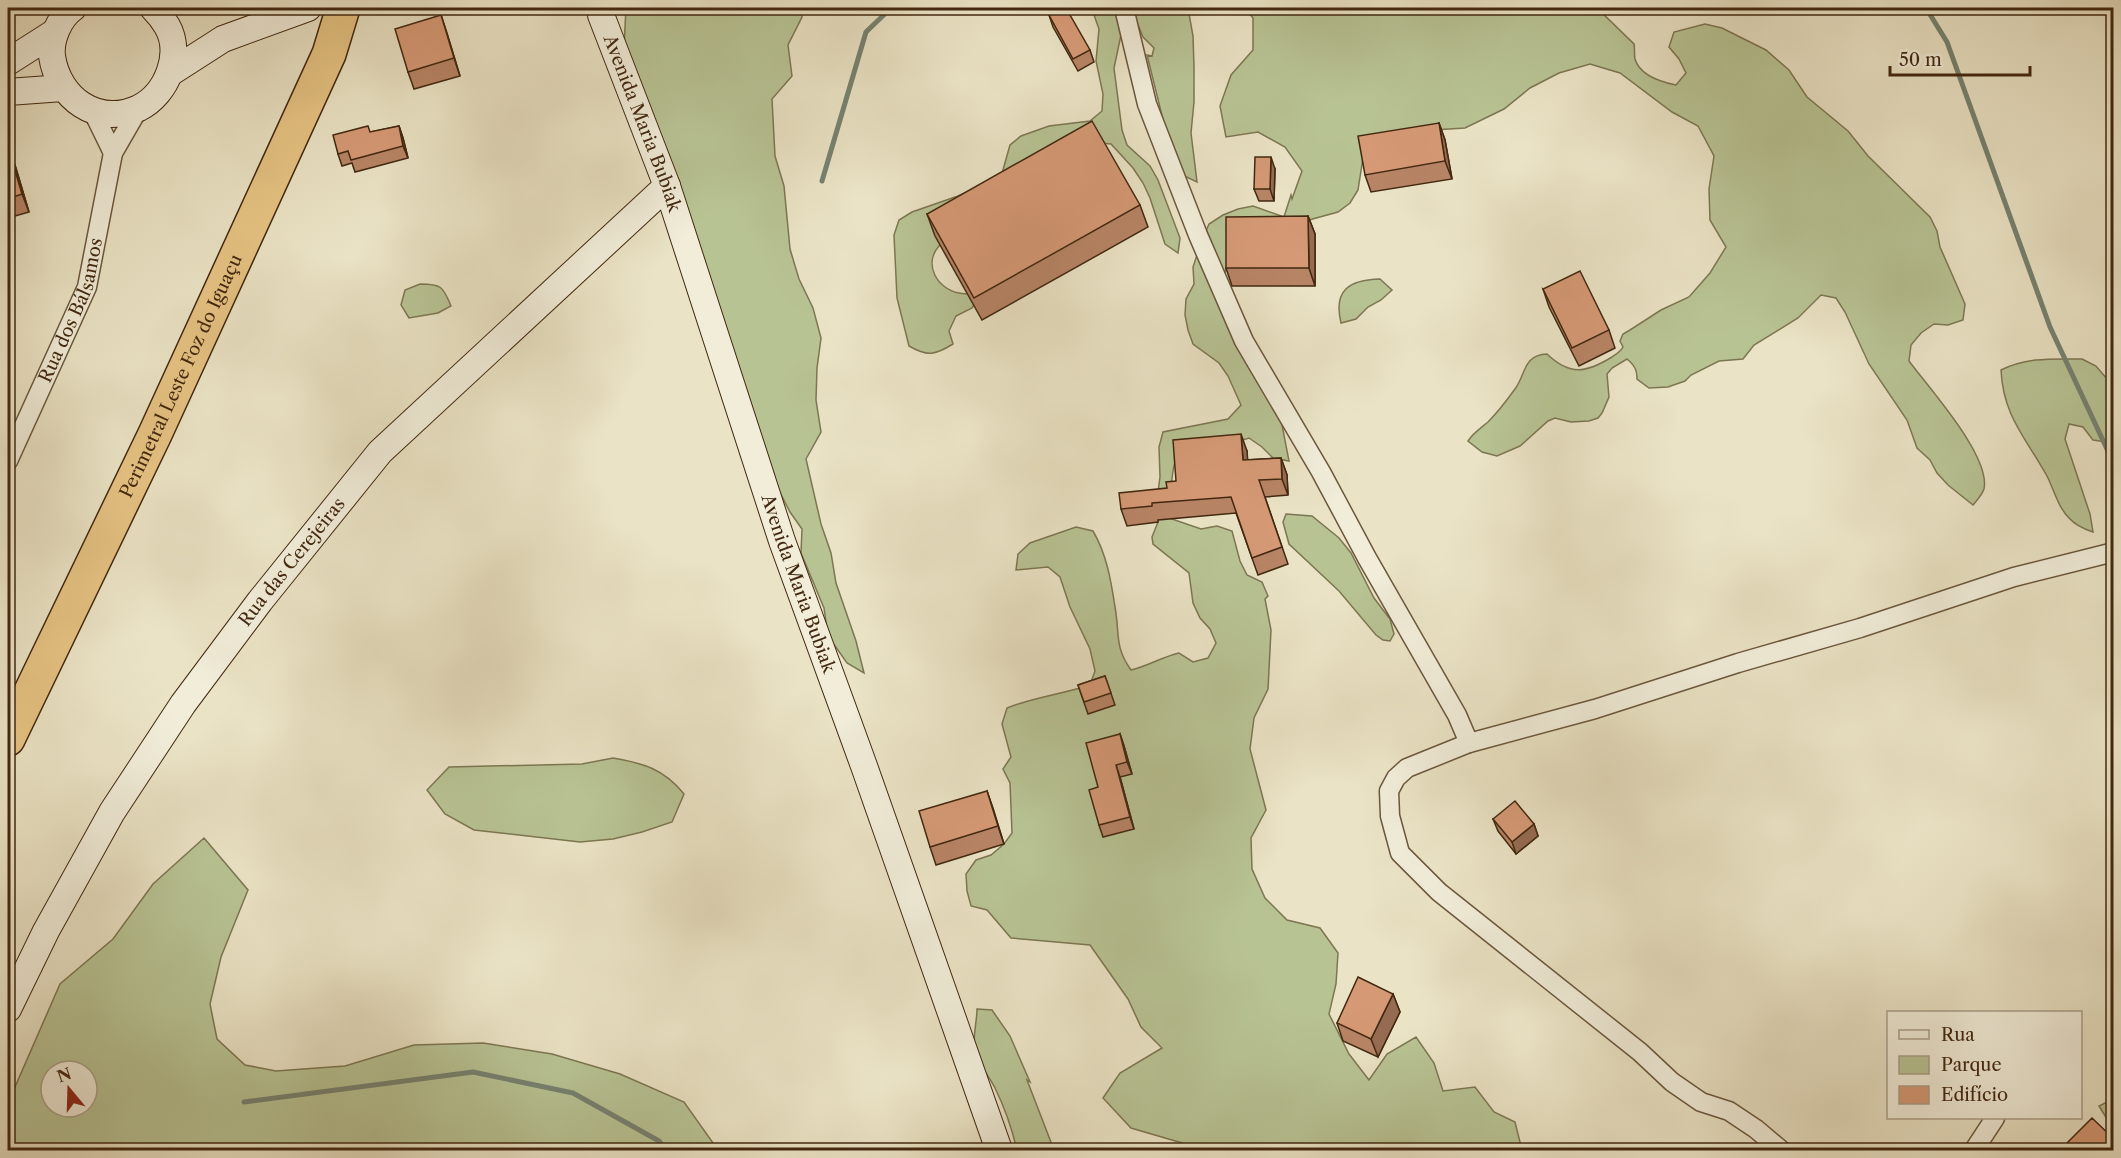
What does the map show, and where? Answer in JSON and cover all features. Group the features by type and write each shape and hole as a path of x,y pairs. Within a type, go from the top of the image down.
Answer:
{"highway":[{"name":"Perimetral Leste Foz do Iguaçu","path":"8,739 155,434 328,54 343,8"}],"street":[{"path":"73,8 55,32 51,51 54,71 63,88 76,102 92,110 116,113 139,108 158,94 170,74 174,50 168,27 154,8"},
{"path":"154,8 161,8"},
{"path":"170,74 223,39 308,8"},
{"path":"1124,8 1147,104 1198,235 1244,341 1321,472 1372,568 1457,715 1469,742"},
{"name":"Avenida Maria Bubiak","path":"599,10 667,186 782,541 860,754 999,1150"},
{"path":"8,62 55,32"},
{"path":"8,92 63,88"},
{"name":"Rua dos Bálsamos","path":"8,462 87,287 113,153 139,108"},
{"path":"92,110 113,153"},
{"name":"Rua das Cerejeiras","path":"8,1009 46,931 112,812 189,696 282,573 380,452 667,186"},
{"path":"1781,1150 1756,1129 1729,1111 1701,1102 1672,1082 1640,1052 1439,892 1400,853 1390,816 1389,791 1396,778 1407,768 1469,742 1595,709 1738,663 1860,628 2014,577 2114,552"},
{"path":"1974,1150 1994,1119"}],"green space":[{"path":"626,8 801,8 802,17 788,45 792,76 772,99 775,156 784,186 790,249 799,279 813,308 821,338 816,400 821,432 806,459 821,524 831,553 836,583 856,641 864,673 847,663 828,636 824,608 801,553 802,529 790,512 760,454 624,47"},
{"path":"1095,8 1113,8 1118,18 1121,35 1114,68 1122,130 1127,145 1150,166 1158,180 1180,238 1178,253 1165,244 1150,198 1133,168 1111,144 1100,143 940,245 932,260 932,268 939,281 951,291 959,293 983,291 972,308 956,316 949,331 953,344 931,353 921,352 909,346 897,298 894,235 899,220 912,212 958,196 1001,177 1010,145 1021,136 1049,126 1090,121 1102,111 1103,94 1096,61 1099,29 1094,15"},
{"path":"1131,8 1188,8 1193,36 1194,102 1191,133 1197,182 1176,172 1147,55 1152,56 1154,48 1143,37"},
{"path":"1245,8 1597,8 1634,44 1635,59 1641,70 1658,80 1676,85 1686,73 1679,59 1669,47 1674,32 1705,24 1722,28 1766,50 1789,70 1807,97 1848,131 1868,156 1930,217 1937,231 1940,247 1965,304 1963,320 1948,325 1934,324 1921,333 1911,345 1909,361 1956,422 1978,459 1984,475 1984,489 1981,495 1973,505 1948,485 1937,473 1930,460 1917,448 1907,420 1869,364 1845,312 1836,298 1821,295 1798,318 1754,345 1743,359 1719,361 1691,375 1685,381 1668,387 1649,388 1637,379 1635,367 1627,359 1607,374 1609,397 1598,418 1571,422 1555,418 1548,421 1520,446 1497,456 1482,452 1468,441 1502,406 1519,383 1526,366 1533,358 1547,354 1563,366 1578,370 1603,362 1622,349 1620,341 1623,334 1661,310 1689,297 1710,273 1726,247 1710,220 1709,189 1714,156 1698,126 1672,112 1620,73 1590,64 1559,73 1530,88 1504,109 1465,128 1433,130 1363,158 1358,190 1350,203 1338,212 1309,220 1232,255 1223,285 1203,238 1209,224 1223,215 1253,206 1284,217 1302,171 1285,147 1258,132 1226,137 1220,106 1231,75 1253,50 1253,18"},
{"path":"1198,252 1277,409 1289,461 1273,458 1249,438 1233,443 1185,439 1176,458 1171,487 1169,518 1201,529 1217,526 1232,531 1240,561 1247,575 1262,582 1268,596 1265,599 1271,630 1268,689 1254,718 1250,749 1266,810 1251,838 1252,869 1265,898 1287,920 1320,928 1338,953 1336,984 1329,1014 1349,1054 1369,1080 1387,1054 1416,1037 1434,1063 1443,1091 1475,1087 1494,1112 1515,1122 1522,1150 1194,1150 1189,1145 1131,1128 1103,1098 1120,1073 1162,1048 1141,1027 1128,999 1090,945 1011,938 987,910 971,906 966,874 976,860 991,855 1004,844 1012,833 1010,783 1003,769 1011,757 1002,724 1007,708 1090,685 1095,671 1090,649 1070,607 1060,577 1048,567 1016,570 1018,554 1030,543 1076,527 1093,531 1108,568 1120,647 1131,670 1179,653 1193,662 1208,658 1216,643 1193,603 1189,573 1153,544 1152,537 1158,522 1156,507 1160,477 1159,447 1163,432 1228,419 1241,405 1228,376 1219,363 1193,344 1188,330 1185,315 1186,299 1194,284 1193,267"},
{"path":"1380,279 1392,290 1381,300 1368,307 1356,319 1341,323 1339,302 1346,289 1360,282"},
{"path":"420,284 437,286 443,290 451,306 438,313 409,318 401,305 405,290"},
{"path":"2082,359 2096,366 2113,386 2113,443 2093,440 2083,427 2069,424 2065,439 2090,514 2093,532 2074,523 2062,509 2047,476 2011,414 2006,401 2001,370 2030,361"},
{"path":"1286,514 1312,516 1339,538 1351,553 1374,598 1390,619 1394,634 1390,641 1383,640 1376,635 1339,591 1289,544 1283,522"},
{"path":"613,758 652,768 676,785 684,794 672,822 613,839 580,842 474,830 445,814 427,790 449,767 582,764"},
{"path":"204,838 248,890 221,957 210,1004 217,1039 245,1065 276,1071 345,1066 414,1045 483,1043 552,1054 620,1074 684,1102 718,1150 8,1150 8,1103 60,984 113,939 153,884"},
{"path":"977,1009 992,1010 1010,1036 1030,1082 1027,1080 1054,1150 1017,1150 1002,1103 975,1051"},
{"path":"2113,1099 2113,1123 2107,1119 2099,1106"}],"building":[{"path":"1066,8 1090,50 1073,59 1049,15"},
{"path":"441,15 454,58 408,72 395,29"},
{"path":"1092,121 1140,205 974,298 927,214"},
{"path":"1439,123 1445,161 1365,175 1358,136"},
{"path":"368,126 370,132 399,126 403,146 351,160 348,151 338,154 333,135"},
{"path":"8,147 22,194 8,199"},
{"path":"1255,157 1271,157 1270,189 1254,189"},
{"path":"1308,216 1309,268 1226,268 1226,217"},
{"path":"1580,271 1609,330 1572,348 1543,289"},
{"path":"1241,434 1243,460 1281,458 1282,479 1259,480 1282,547 1252,558 1231,497 1152,503 1152,506 1121,509 1119,493 1167,488 1166,482 1176,481 1173,440"},
{"path":"1105,676 1111,693 1084,702 1078,685"},
{"path":"1120,734 1127,762 1116,765 1130,817 1099,825 1089,790 1098,787 1086,743"},
{"path":"987,791 998,826 930,847 919,811"},
{"path":"1515,801 1534,824 1512,842 1493,819"},
{"path":"1358,977 1393,994 1371,1039 1337,1023"},
{"path":"2092,1118 2114,1139 2114,1147 2110,1150 2060,1150"}],"waterway":[{"path":"822,181 866,32 891,8"},
{"path":"1926,8 1947,42 2050,327 2114,464"},
{"path":"244,1102 473,1072 573,1093 659,1141 665,1150"}]}
